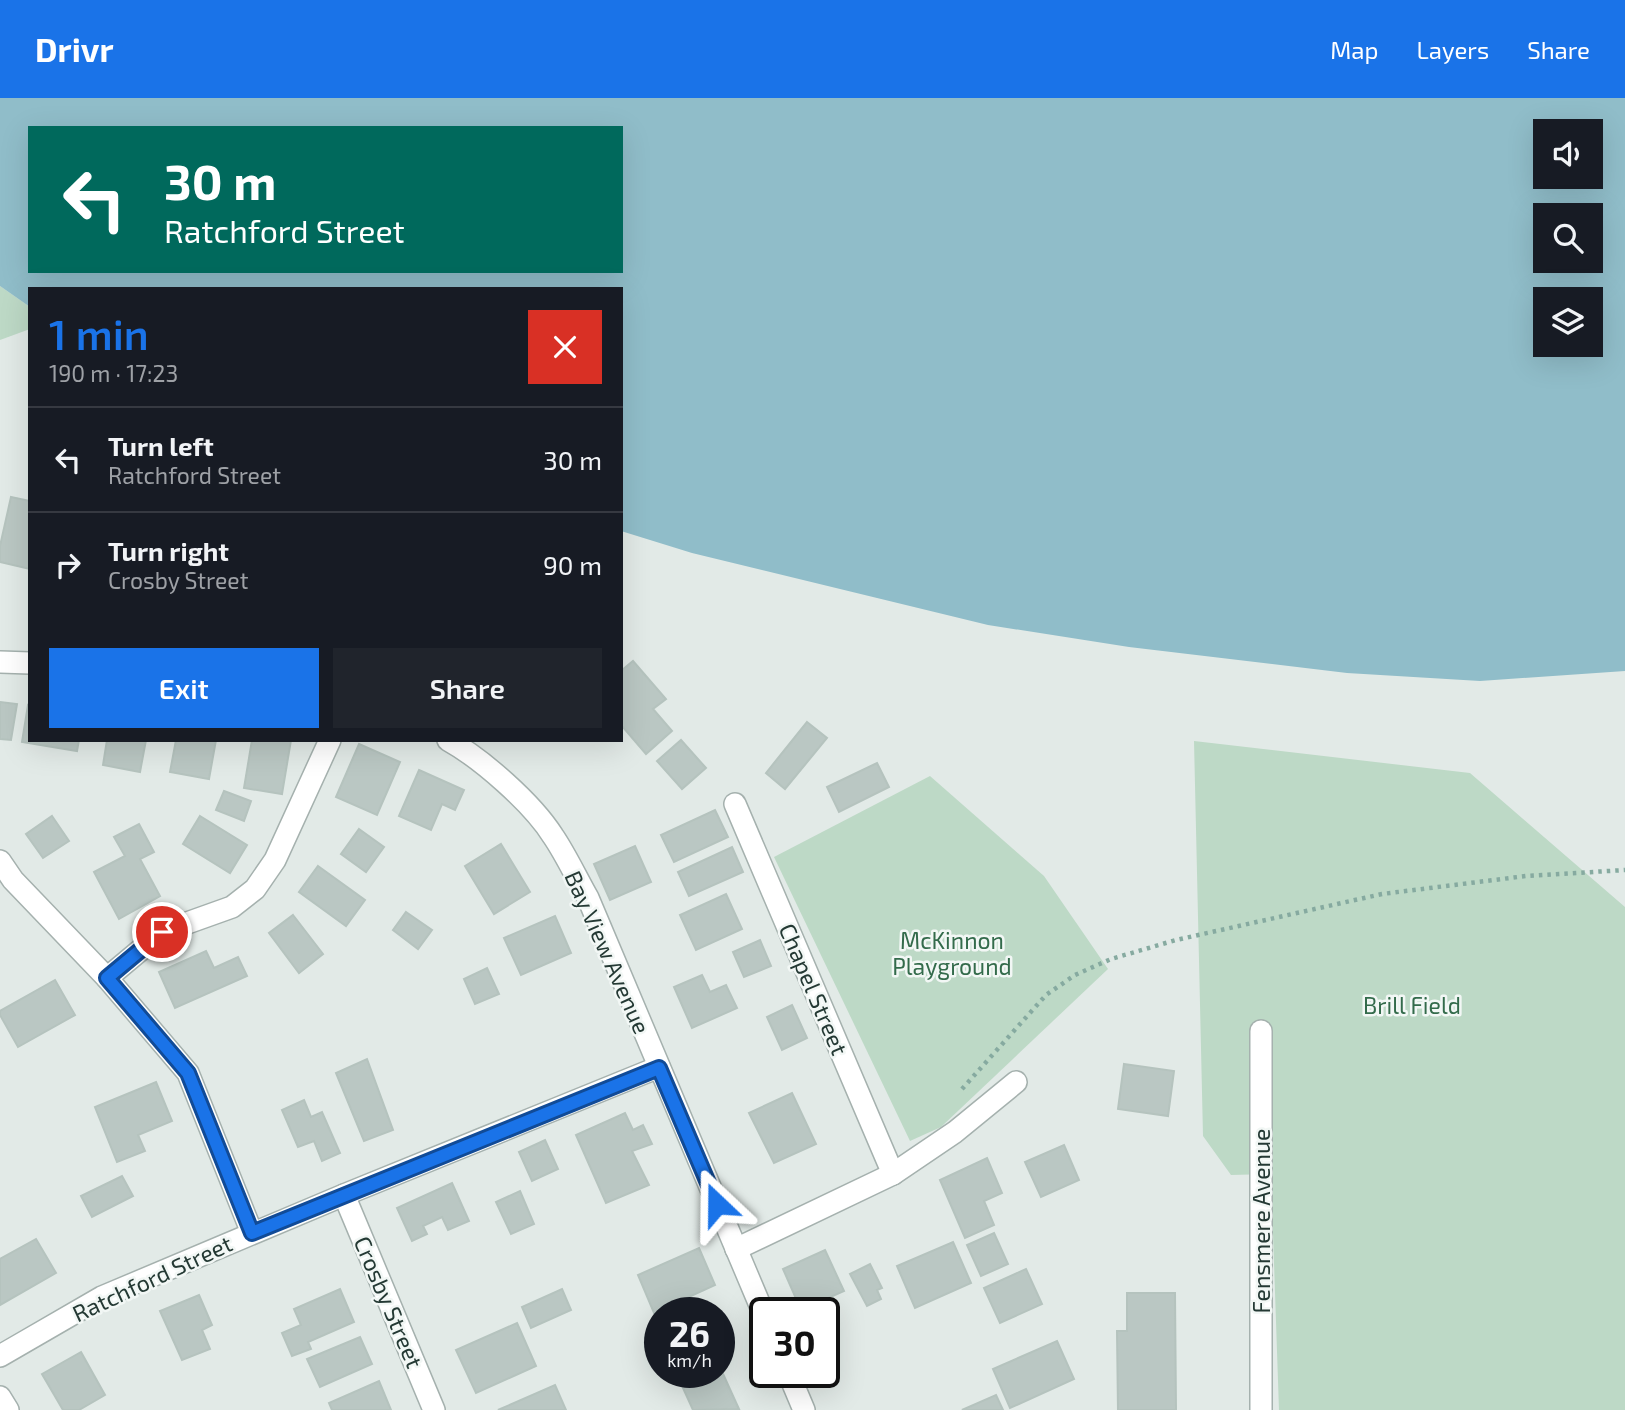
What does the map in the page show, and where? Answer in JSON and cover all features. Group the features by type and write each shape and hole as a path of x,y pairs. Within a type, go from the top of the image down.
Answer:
{"street":[{"path":"0,662 28,663"},
{"path":"107,978 162,932 232,907 255,889 275,860 329,742"},
{"name":"Bay View Avenue","path":"452,742 464,749 519,796 552,834 588,898 756,1297"},
{"name":"Chapel Street","path":"735,804 893,1174"},
{"path":"0,861 13,880 107,978 188,1073 252,1233"},
{"name":"Fensmere Avenue","path":"1261,1031 1261,1410"},
{"name":"Ratchford Street","path":"0,1356 102,1297 344,1195 659,1068"},
{"path":"736,1250 893,1174 955,1132 1016,1082"},
{"name":"Crosby Street","path":"344,1195 434,1410"},
{"path":"795,1388 804,1410"},
{"path":"0,1397 8,1410"}],"path":[{"path":"960,1091 1046,995 1075,975 1111,959 1176,940 1382,894 1526,876 1625,870"}],"green space":[{"path":"0,286 28,306 28,330 0,340"},
{"name":"Brill Field","path":"1194,741 1470,773 1625,907 1625,1410 1279,1410 1271,1174 1231,1175 1203,1136"},
{"name":"McKinnon Playground","path":"930,776 1044,876 1108,969 941,1127 910,1141 774,857"}],"water":[{"path":"0,98 1625,98 1625,671 1480,681 1347,673 1129,647 988,625 692,553 623,532 623,287 28,287 28,306 0,286"}],"building":[{"path":"11,497 28,501 28,569 0,562 0,546"},
{"path":"633,661 666,699 653,709 672,731 646,754 623,727 623,669"},
{"path":"0,702 17,704 11,740 0,739"},
{"path":"28,705 28,742 79,742 77,751 22,742"},
{"path":"807,722 827,738 785,789 766,773"},
{"path":"681,740 706,768 682,789 657,761"},
{"path":"107,742 146,742 140,772 103,765"},
{"path":"176,742 216,742 209,779 170,772"},
{"path":"252,742 291,742 282,794 244,788"},
{"path":"359,744 400,762 377,815 336,797"},
{"path":"877,763 889,787 839,812 827,787"},
{"path":"419,770 464,790 455,810 442,804 431,830 399,816"},
{"path":"224,791 251,801 244,821 216,810"},
{"path":"715,810 728,837 674,862 661,835"},
{"path":"52,816 69,841 43,858 26,834"},
{"path":"200,816 247,845 230,873 183,844"},
{"path":"139,824 154,852 140,859 160,896 119,919 94,872 125,856 114,837"},
{"path":"359,829 384,847 366,872 341,854"},
{"path":"501,844 530,892 494,914 465,866"},
{"path":"635,846 651,882 610,900 594,864"},
{"path":"732,847 743,872 689,896 678,872"},
{"path":"318,866 365,900 346,926 299,892"},
{"path":"726,894 742,929 696,950 680,915"},
{"path":"406,912 432,930 418,949 393,930"},
{"path":"293,915 323,954 299,973 269,933"},
{"path":"555,916 571,953 521,975 504,938"},
{"path":"760,940 771,966 744,977 733,952"},
{"path":"206,951 214,968 238,957 247,976 175,1008 159,972"},
{"path":"487,968 499,994 475,1004 464,979"},
{"path":"702,975 710,992 726,985 737,1008 692,1028 674,987"},
{"path":"55,980 75,1015 18,1047 0,1011"},
{"path":"792,1005 807,1038 782,1050 767,1017"},
{"path":"367,1059 393,1130 364,1141 336,1073"},
{"path":"1124,1064 1174,1071 1168,1116 1118,1109"},
{"path":"156,1082 172,1121 138,1135 145,1151 117,1162 95,1107"},
{"path":"792,1093 816,1144 774,1163 749,1113"},
{"path":"304,1100 311,1117 322,1112 340,1153 322,1161 314,1141 298,1147 282,1110"},
{"path":"625,1113 633,1130 643,1125 652,1144 632,1151 649,1185 606,1203 576,1135"},
{"path":"545,1140 558,1169 532,1181 519,1152"},
{"path":"1064,1145 1079,1180 1041,1197 1025,1162"},
{"path":"987,1158 1002,1193 984,1201 994,1225 965,1238 940,1180"},
{"path":"122,1176 133,1196 92,1217 81,1196"},
{"path":"452,1183 469,1221 448,1230 442,1217 423,1226 427,1234 412,1241 397,1208"},
{"path":"520,1191 534,1224 511,1234 496,1202"},
{"path":"994,1233 1008,1264 981,1276 967,1245"},
{"path":"36,1239 56,1273 0,1305 0,1259"},
{"path":"953,1242 971,1283 915,1308 897,1266"},
{"path":"699,1248 715,1285 689,1297 647,1297 638,1275"},
{"path":"825,1250 844,1291 830,1297 795,1297 783,1269"},
{"path":"870,1264 882,1288 877,1290 881,1299 867,1306 850,1274"},
{"path":"1026,1269 1042,1304 1000,1323 984,1288"},
{"path":"340,1289 354,1322 308,1342 311,1349 292,1356 282,1333 301,1325 294,1309"},
{"path":"562,1289 571,1310 531,1328 522,1307"},
{"path":"1127,1293 1175,1293 1176,1410 1118,1410 1117,1331 1127,1331"},
{"path":"199,1295 212,1325 202,1330 210,1349 182,1360 160,1311"},
{"path":"517,1323 536,1366 476,1393 456,1350"},
{"path":"360,1337 372,1364 320,1387 307,1359"},
{"path":"1057,1341 1074,1379 1010,1408 993,1369"},
{"path":"81,1352 105,1395 79,1410 63,1410 42,1374"},
{"path":"379,1381 391,1410 332,1410 329,1403"},
{"path":"555,1385 566,1410 498,1410"},
{"path":"683,1388 729,1388 739,1409 693,1410"},
{"path":"996,1395 1003,1410 962,1410"}],"route":[{"path":"162,932 107,978 188,1073 252,1233 659,1068 717,1204"}]}
